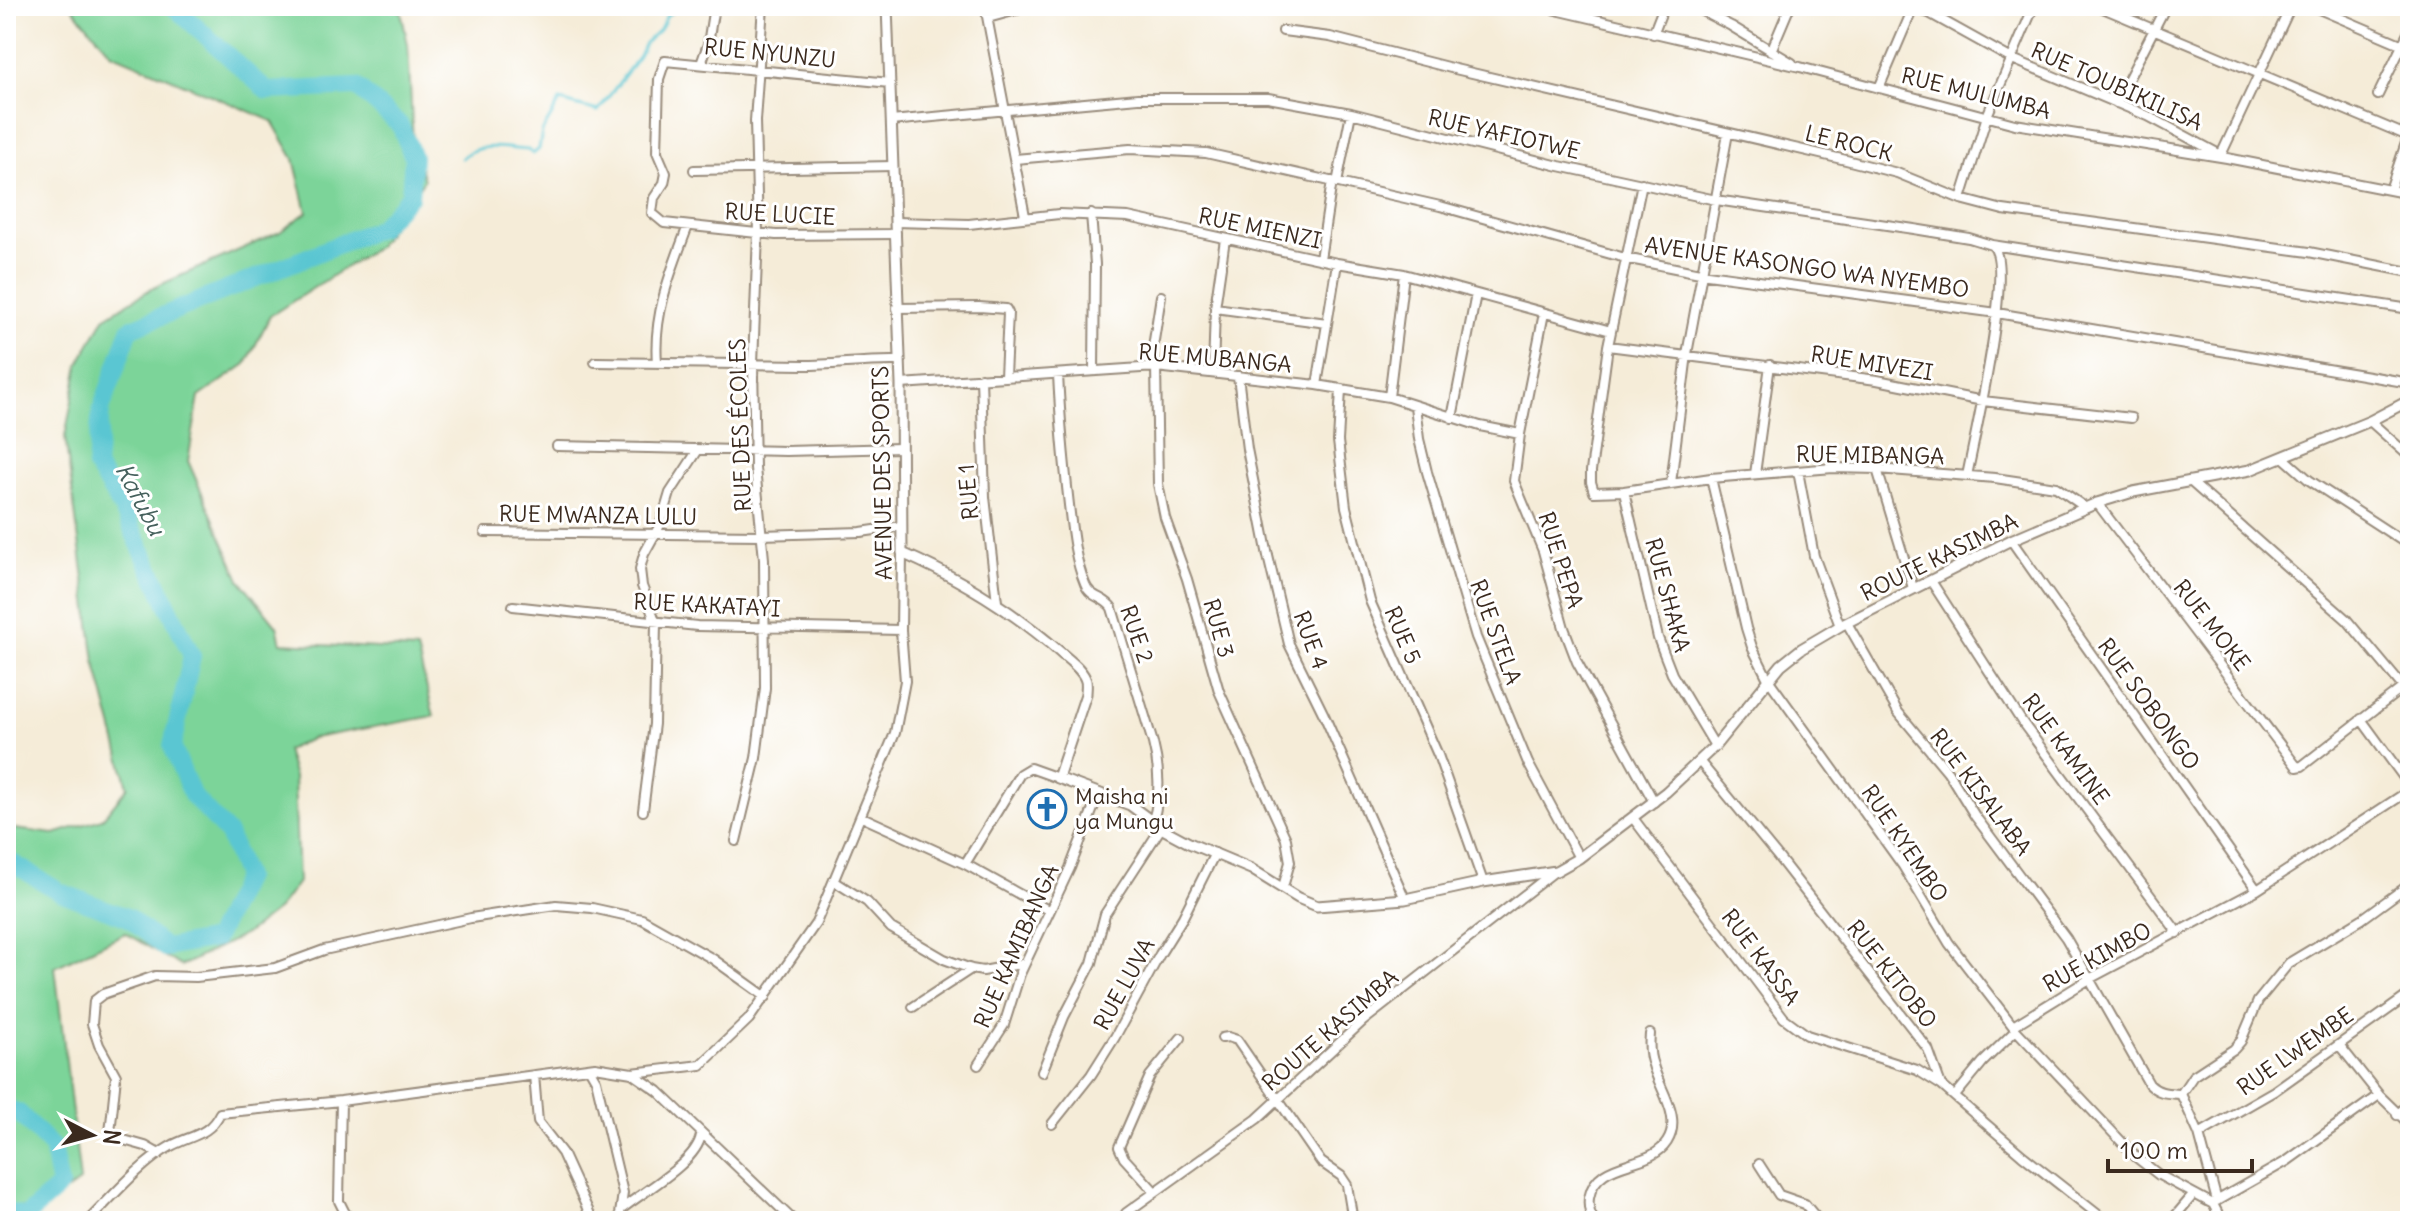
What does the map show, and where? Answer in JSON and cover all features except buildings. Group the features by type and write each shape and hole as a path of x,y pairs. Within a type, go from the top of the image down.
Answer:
{"street":[{"path":"701,64 708,44 714,6"},
{"name":"RUE DES ÉCOLES","path":"736,841 756,758 765,688 753,364 758,233 755,170 763,6"},
{"name":"AVENUE DES SPORTS","path":"159,1154 212,1128 220,1113 341,1101 589,1068 632,1073 701,1065 749,1019 816,923 895,733 905,681 901,630 901,384 887,6"},
{"path":"985,6 1025,216"},
{"path":"988,18 1031,6"},
{"name":"RUE MULUMBA","path":"1539,6 1800,67 2015,124 2224,156 2410,194"},
{"path":"1653,34 1664,6"},
{"path":"1692,6 1800,67"},
{"path":"1771,51 1790,6"},
{"path":"1961,199 1987,116 2034,6"},
{"path":"2098,6 2409,134 2390,190"},
{"path":"2116,103 2166,6"},
{"path":"2224,156 2291,6"},
{"path":"2312,6 2407,46"},
{"path":"1879,88 1911,7"},
{"name":"RUE TOUBIKILISA","path":"1911,7 1929,13 2010,58 2148,116 2224,156"},
{"path":"2378,95 2407,46 2410,29"},
{"name":"LE ROCK","path":"1283,31 1330,37 1897,173 1961,199 2003,210 2294,250 2410,272"},
{"name":"RUE NYUNZU","path":"664,223 652,213 654,198 664,183 666,171 657,156 659,79 665,61 890,83"},
{"name":"RUE YAFIOTWE","path":"891,121 1138,98 1243,96 1285,100 1716,200 2410,309"},
{"path":"1320,259 1351,113"},
{"path":"1671,483 1700,273 1728,133"},
{"name":"AVENUE KASONGO WA NYEMBO","path":"1015,159 1130,149 1206,153 1440,206 1625,258 1700,273 1997,313 2410,383"},
{"path":"694,170 893,166"},
{"path":"1608,346 1642,183"},
{"path":"1091,214 1095,264 1094,370"},
{"name":"RUE MIENZI","path":"895,222 969,224 1025,216 1091,214 1128,217 1337,263 1404,274 1611,331"},
{"name":"RUE LUCIE","path":"664,223 758,233 896,234"},
{"path":"657,362 655,333 688,226"},
{"path":"1213,373 1215,308 1225,239"},
{"path":"1967,476 1997,313 1999,256 1992,245"},
{"path":"1317,385 1337,263"},
{"path":"1389,397 1404,274"},
{"path":"1452,418 1476,294"},
{"name":"RUE 3","path":"1161,296 1152,353 1156,367 1158,484 1165,518 1187,579 1219,691 1286,839 1290,862 1283,887"},
{"path":"897,308 1006,309 1005,376"},
{"path":"1215,308 1327,323"},
{"name":"RUE PEPA","path":"1544,313 1514,481 1543,551 1564,628 1577,662 1654,802"},
{"name":"RUE MIVEZI","path":"1608,346 1877,380 1983,401 2131,418"},
{"name":"RUE MIBANGA","path":"1608,346 1591,471 1592,488 1599,494 1755,474 1877,469 2056,487 2086,508"},
{"path":"595,362 835,365 865,360 898,361"},
{"path":"1755,474 1770,365"},
{"name":"RUE MUBANGA","path":"901,384 1156,367 1317,385 1389,397 1452,418 1520,434"},
{"name":"RUE 2","path":"1058,374 1077,556 1085,586 1112,608 1153,743 1159,765 1159,785 1153,820"},
{"name":"RUE 4","path":"1238,376 1247,449 1289,644 1324,715 1405,899"},
{"name":"RUE 1","path":"981,378 985,497 997,602"},
{"name":"RUE 5","path":"1341,390 1338,441 1346,507 1370,601 1438,755 1483,882"},
{"name":"ROUTE KASIMBA","path":"1126,1213 1257,1119 1359,1024 1556,871 1579,858 1654,802 1700,762 1768,679 1801,649 1913,588 2011,540 2097,503 2133,492 2250,470 2370,421 2410,400"},
{"name":"RUE STELA","path":"1415,406 1427,472 1476,637 1528,763 1579,858"},
{"path":"2370,421 2410,457"},
{"path":"557,446 755,451 901,448"},
{"path":"643,811 653,737 656,623 640,577 644,554 657,533 670,493 698,450"},
{"path":"2284,458 2309,480 2410,546"},
{"path":"1877,469 1913,588"},
{"name":"RUE KISALABA","path":"1798,471 1817,566 1844,624 1898,712 1948,772 1975,816 2045,907 2091,978 2138,1066 2156,1091 2181,1094"},
{"name":"RUE KYEMBO","path":"1711,478 1746,628 1768,679 1903,866 1949,943 2014,1028"},
{"path":"2190,481 2347,620 2406,684 2361,719 2410,788"},
{"name":"RUE SHAKA","path":"1624,491 1658,638 1672,674 1715,746"},
{"name":"RUE MOKE","path":"2097,503 2269,733 2300,768 2361,719"},
{"name":"RUE MWANZA LULU","path":"485,532 761,535 861,532 902,526"},
{"name":"RUE SOBONGO","path":"2011,540 2257,890"},
{"path":"902,553 941,570 997,602 1079,669 1086,681 1086,694 1058,778"},
{"name":"RUE KAMINE","path":"1931,581 2022,722 2178,933"},
{"name":"RUE KAKATAYI","path":"513,606 656,623 901,630"},
{"name":"RUE KITOBO","path":"1700,762 1928,1049 1941,1085"},
{"name":"ROUTE KASIMBA","path":"965,864 1020,774 1030,768 1130,805 1161,828 1251,869 1317,906 1405,899 1483,882 1556,871"},
{"name":"RUE KIMBO","path":"1955,1096 2014,1028 2091,978 2257,890 2410,788"},
{"name":"RUE KAMIBANGA","path":"978,1065 1004,1025 1025,963 1070,868 1099,793"},
{"path":"862,817 965,864 1048,910"},
{"name":"RUE KASSA","path":"1633,818 1784,1018 1807,1035 1917,1070 1941,1085"},
{"path":"1042,1072 1064,1017 1092,963 1105,914 1161,828"},
{"name":"RUE LUVA","path":"1052,1124 1091,1075 1115,1037 1183,917 1215,853"},
{"path":"834,881 867,902 891,928 944,959 983,971 1025,963"},
{"path":"2222,1221 2199,1134 2181,1094 2193,1076 2241,1041 2258,1001 2289,963 2362,919 2410,884"},
{"path":"88,1221 123,1184 159,1154 145,1146 113,1137 110,1133 116,1076 99,1045 92,1024 94,1001 103,994 155,976 196,977 275,968 324,950 471,918 556,905 592,908 642,919 713,959 766,997"},
{"path":"913,1007 971,969"},
{"name":"RUE LWEMBE","path":"2199,1134 2274,1091 2410,994"},
{"path":"2014,1028 2136,1157 2159,1175 2215,1202"},
{"path":"1595,1221 1588,1202 1597,1179 1658,1151 1668,1142 1673,1120 1651,1058 1650,1034"},
{"path":"1222,1038 1233,1037 1237,1040 1321,1162 1341,1176 1347,1185 1353,1221"},
{"path":"1155,1192 1124,1158 1119,1147 1150,1076 1181,1038"},
{"path":"2340,1046 2379,1095 2410,1125"},
{"path":"589,1068 596,1080 623,1193 619,1221"},
{"path":"632,1073 658,1091 794,1221"},
{"path":"534,1075 538,1122 562,1153 593,1221"},
{"path":"1941,1085 2022,1155 2106,1221"},
{"path":"2215,1202 2287,1161 2379,1095"},
{"path":"341,1101 339,1201 349,1221"},
{"path":"2397,1115 2410,1103"},
{"path":"623,1208 687,1158 697,1148 701,1135"},
{"path":"1759,1164 1779,1195 1805,1204 1819,1221"},
{"path":"2171,1221 2194,1194"}],"green space":[{"path":"71,6 400,6 408,45 413,143 424,180 377,247 270,316 246,364 199,397 188,461 240,580 277,626 281,643 417,650 434,716 313,738 286,750 294,777 298,882 278,909 246,934 181,966 125,933 55,967 80,1181 45,1207 6,1208 6,828 54,834 102,819 128,787 95,661 65,437 79,364 104,318 151,289 280,232 307,212 294,159 272,121 111,53"}],"waterway":[{"name":"Kafubu","path":"6,859 60,892 129,918 165,948 215,939 245,877 228,834 192,795 172,746 192,656 122,508 96,466 101,410 130,329 379,228 410,196 413,157 400,125 357,87 267,91 173,6"},
{"path":"462,158 476,149 493,147 528,150 533,154 539,149 542,132 560,101 598,111 639,56 645,43 661,28 667,15 683,6"},
{"name":"Kafubu","path":"6,1108 19,1113 52,1147 60,1186 25,1217 6,1212"}],"place":[{"name":"Maisha ni ya Mungu","path":"1047,809"}]}
